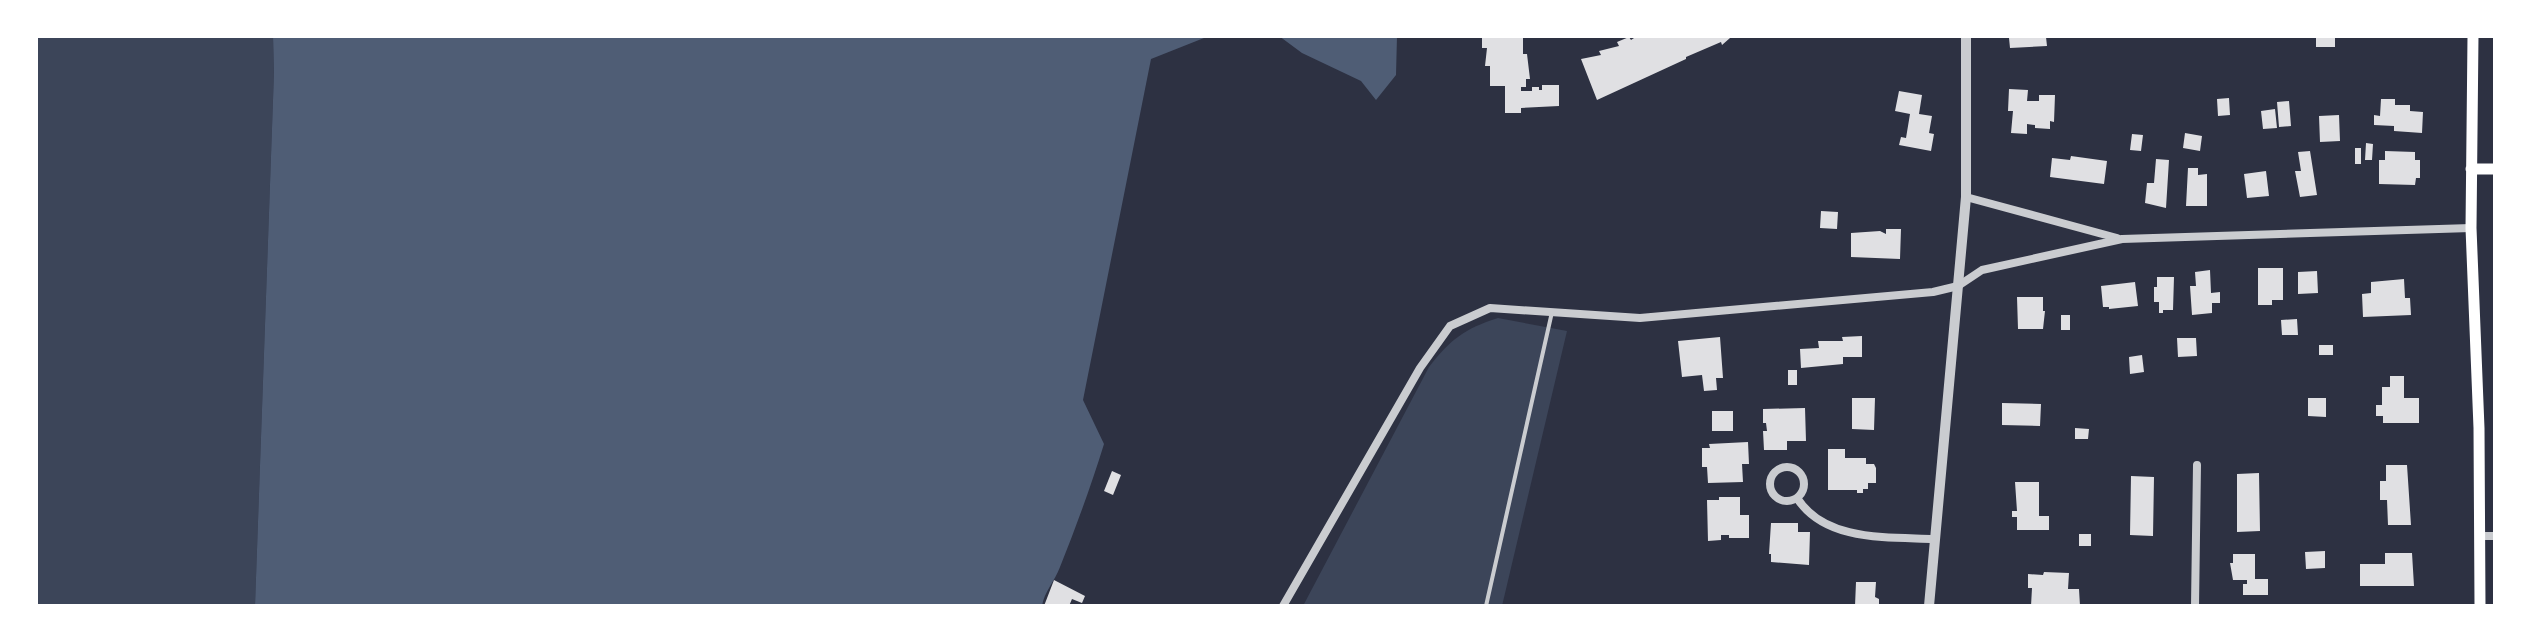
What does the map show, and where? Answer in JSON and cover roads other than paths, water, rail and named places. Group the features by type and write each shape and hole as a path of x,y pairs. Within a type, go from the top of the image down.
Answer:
{"main road":[{"path":"2473,36 2471,228 2479,411 2480,606"},
{"path":"2471,169 2495,169"}],"street":[{"path":"1929,606 1966,197 1966,36"},
{"path":"1966,197 2122,239"},
{"path":"1283,606 1420,368 1450,326 1490,308 1640,318 1933,292 1958,286 1982,270 2122,239 2471,228"},
{"path":"2195,606 2197,465"},
{"path":"1790,467 1801,475 1804,487 1797,498 1784,501 1773,493 1771,481 1778,470 1790,467"},
{"path":"1797,498 1810,514 1827,526 1874,536 1934,539"},
{"path":"2480,536 2495,536"}],"lane":[{"path":"1486,606 1552,312"}]}
